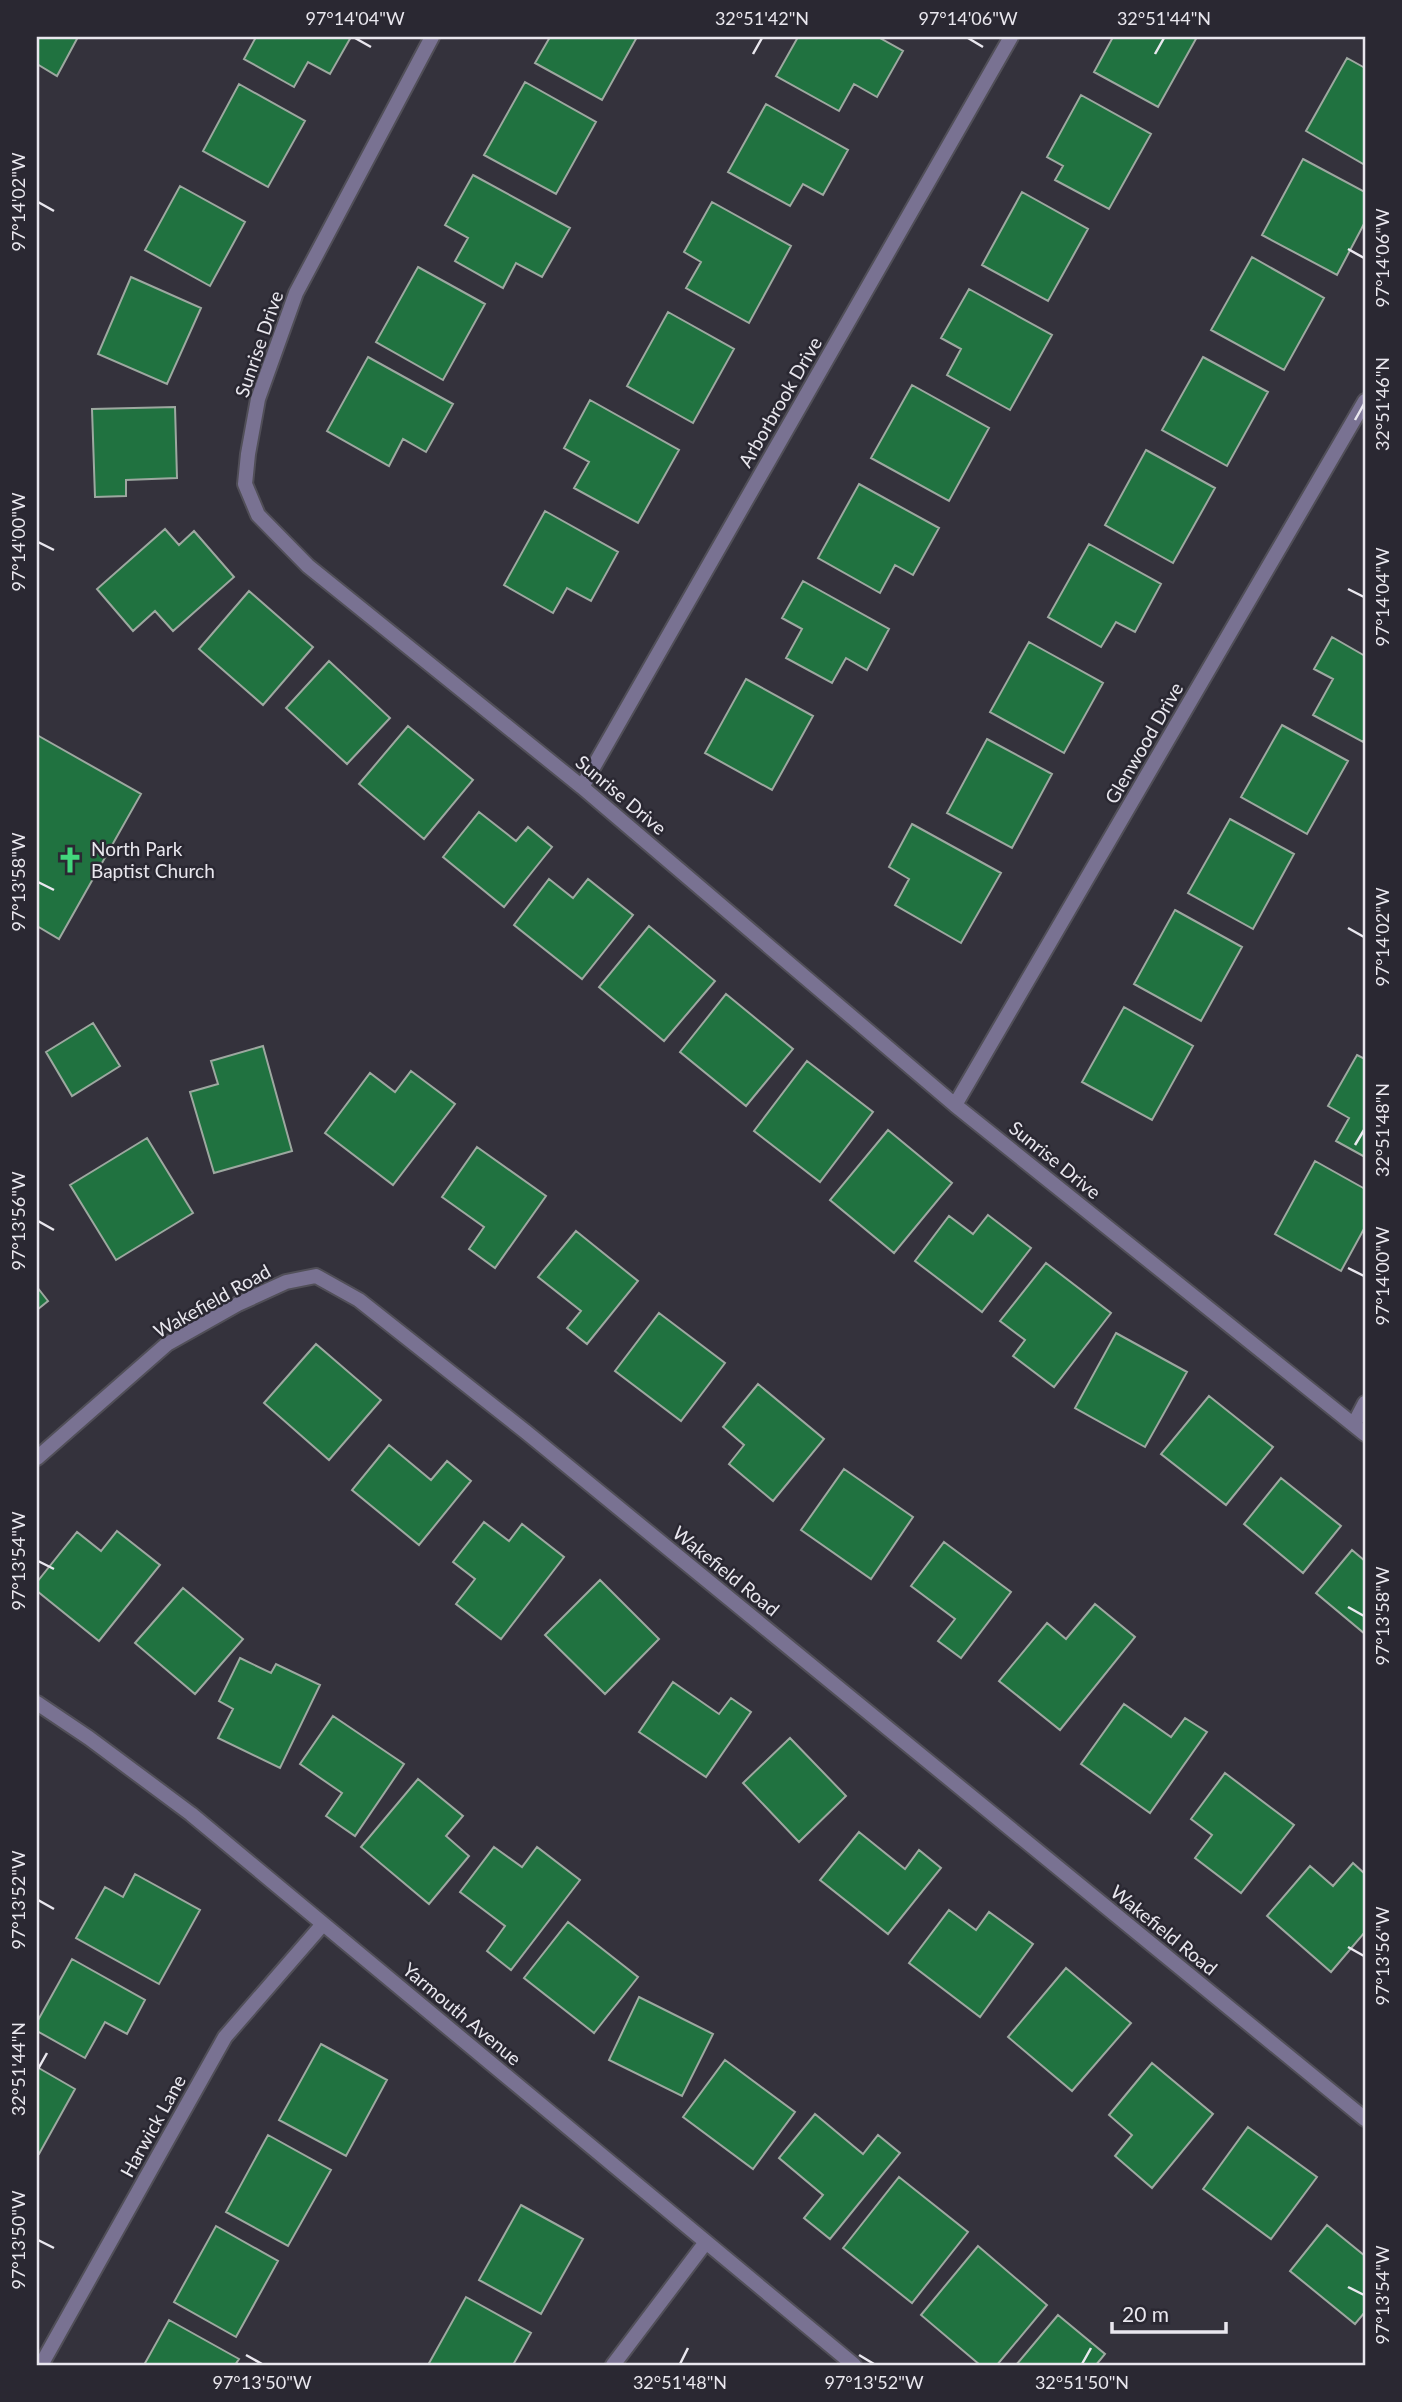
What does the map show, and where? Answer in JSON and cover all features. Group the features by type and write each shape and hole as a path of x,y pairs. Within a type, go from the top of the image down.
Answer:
{"street":[{"name":"Sunrise Drive","path":"432,37 296,293 258,398 245,484 258,515 308,566 582,787 955,1105 1359,1429"},
{"name":"Arborbrook Drive","path":"582,787 1011,37"},
{"name":"Glenwood Drive","path":"955,1105 1365,401"},
{"name":"Wakefield Road","path":"37,1458 167,1344 239,1304 286,1282 316,1276 359,1300 526,1432 1365,2119"},
{"path":"1359,1429 1365,1403"},
{"name":"Yarmouth Avenue","path":"37,1703 191,1814 854,2365"},
{"name":"Harwick Lane","path":"41,2365 225,2037 323,1924"},
{"path":"612,2365 706,2242"}],"building":[{"path":"37,37 78,37 57,76 37,64"},
{"path":"256,37 351,37 330,74 308,62 294,87 244,59"},
{"path":"550,37 637,37 602,100 535,63"},
{"path":"798,37 878,37 903,51 877,97 854,84 839,111 776,76"},
{"path":"1113,37 1197,37 1158,107 1094,72"},
{"path":"1347,58 1365,68 1365,165 1306,131"},
{"path":"525,82 596,122 556,194 484,155"},
{"path":"239,84 305,121 268,187 203,151"},
{"path":"1081,95 1151,134 1109,209 1055,180 1063,166 1047,157"},
{"path":"766,104 848,150 823,195 803,184 790,206 728,172"},
{"path":"1303,159 1365,192 1365,222 1337,275 1262,235"},
{"path":"473,175 570,228 542,277 516,263 503,288 455,261 468,238 445,225"},
{"path":"180,186 245,222 210,286 145,250"},
{"path":"1022,192 1088,229 1048,301 982,265"},
{"path":"712,202 791,246 749,323 686,288 701,262 684,252"},
{"path":"1252,257 1324,298 1284,370 1211,330"},
{"path":"418,267 485,304 443,380 376,342"},
{"path":"131,277 201,308 167,384 98,354"},
{"path":"969,289 1052,335 1010,410 947,375 961,349 941,338"},
{"path":"668,312 734,349 693,423 627,386"},
{"path":"368,357 453,404 426,452 403,439 389,466 327,431"},
{"path":"1203,357 1268,392 1227,466 1162,430"},
{"path":"912,385 989,428 949,501 871,458"},
{"path":"590,400 679,450 638,523 574,488 589,462 564,448"},
{"path":"175,407 177,478 126,480 126,496 95,497 92,409"},
{"path":"1146,450 1215,488 1173,563 1105,525"},
{"path":"859,484 939,528 913,575 895,565 880,593 818,558"},
{"path":"545,511 618,552 591,601 567,588 553,613 504,585"},
{"path":"165,529 179,545 194,531 234,577 173,631 155,611 133,631 97,589"},
{"path":"1089,544 1161,584 1135,632 1116,622 1101,647 1048,617"},
{"path":"803,581 889,629 867,670 846,658 832,683 786,658 802,629 782,618"},
{"path":"249,591 313,647 263,705 199,649"},
{"path":"1332,637 1365,656 1363,742 1313,715 1333,679 1314,669"},
{"path":"1029,642 1103,683 1064,753 990,712"},
{"path":"329,661 390,718 347,764 286,708"},
{"path":"746,679 813,716 772,790 705,753"},
{"path":"1282,725 1348,761 1307,834 1241,797"},
{"path":"408,726 473,780 424,839 359,784"},
{"name":"North Park Baptist Church","path":"37,735 141,794 59,939 37,926"},
{"path":"987,739 1052,774 1012,848 947,813"},
{"path":"479,812 516,841 528,827 552,847 504,907 443,857"},
{"path":"1230,819 1294,854 1253,929 1188,893"},
{"path":"912,824 1001,873 961,943 895,905 909,879 889,867"},
{"path":"549,879 573,898 588,879 633,915 582,979 514,925"},
{"path":"1175,910 1242,947 1201,1021 1134,984"},
{"path":"649,926 715,981 664,1041 599,987"},
{"path":"726,994 793,1049 746,1106 680,1052"},
{"path":"1124,1007 1193,1046 1152,1120 1082,1082"},
{"path":"93,1023 120,1066 72,1096 46,1052"},
{"path":"263,1046 292,1151 214,1173 190,1092 218,1084 211,1061"},
{"path":"1357,1055 1365,1059 1365,1157 1336,1141 1349,1118 1328,1106"},
{"path":"807,1061 873,1112 820,1182 754,1131"},
{"path":"411,1071 455,1104 393,1185 325,1133 370,1073 395,1092"},
{"path":"888,1130 952,1183 894,1253 830,1200"},
{"path":"147,1138 193,1213 116,1260 70,1185"},
{"path":"477,1147 546,1196 495,1268 469,1249 484,1227 442,1197"},
{"path":"1315,1161 1365,1189 1365,1227 1341,1271 1275,1234"},
{"path":"988,1215 1031,1248 982,1312 915,1261 949,1216 973,1234"},
{"path":"576,1231 638,1281 587,1344 567,1328 581,1311 538,1277"},
{"path":"1046,1263 1111,1313 1054,1387 1013,1356 1025,1340 1000,1321"},
{"path":"37,1287 48,1301 37,1310"},
{"path":"659,1313 725,1363 681,1421 615,1371"},
{"path":"1116,1333 1187,1372 1145,1447 1075,1408"},
{"path":"316,1344 381,1400 329,1460 264,1403"},
{"path":"758,1384 824,1439 773,1501 729,1464 744,1445 723,1427"},
{"path":"1209,1396 1273,1447 1226,1505 1161,1454"},
{"path":"389,1445 431,1480 447,1461 471,1481 419,1545 352,1490"},
{"path":"844,1469 913,1517 871,1579 801,1530"},
{"path":"1281,1478 1341,1526 1303,1573 1244,1524"},
{"path":"484,1522 509,1541 522,1524 564,1557 501,1639 456,1604 475,1579 453,1562"},
{"path":"117,1531 160,1565 99,1641 37,1591 37,1582 77,1532 101,1551"},
{"path":"944,1542 1011,1592 961,1658 938,1641 955,1619 911,1586"},
{"path":"1352,1550 1365,1561 1365,1634 1316,1593"},
{"path":"600,1580 659,1639 605,1694 545,1635"},
{"path":"183,1588 243,1639 195,1694 135,1643"},
{"path":"1095,1604 1135,1637 1060,1730 999,1681 1047,1623 1066,1639"},
{"path":"240,1658 271,1673 276,1664 320,1685 280,1768 218,1738 233,1709 219,1701"},
{"path":"673,1682 719,1714 731,1698 751,1712 706,1777 639,1732"},
{"path":"1124,1704 1171,1737 1185,1718 1207,1732 1150,1813 1081,1764"},
{"path":"333,1716 404,1764 355,1836 326,1816 342,1793 300,1764"},
{"path":"790,1738 846,1796 799,1842 743,1783"},
{"path":"1225,1773 1294,1825 1241,1893 1195,1858 1212,1835 1191,1819"},
{"path":"418,1779 463,1816 446,1836 469,1856 429,1904 361,1847"},
{"path":"859,1832 905,1869 919,1850 941,1868 888,1934 820,1880"},
{"path":"494,1847 522,1867 537,1847 580,1880 511,1970 487,1951 505,1926 460,1892"},
{"path":"1353,1863 1365,1874 1365,1932 1331,1972 1267,1916 1310,1866 1333,1886"},
{"path":"135,1874 200,1910 159,1984 76,1938 105,1887 123,1897"},
{"path":"949,1910 976,1930 989,1912 1033,1944 980,2017 909,1963"},
{"path":"568,1922 638,1977 594,2033 524,1978"},
{"path":"72,1959 145,2000 127,2034 105,2022 85,2058 37,2031 37,2022"},
{"path":"1066,1968 1131,2023 1072,2091 1008,2037"},
{"path":"639,1997 713,2034 682,2096 609,2060"},
{"path":"321,2044 387,2080 346,2156 279,2120"},
{"path":"725,2060 795,2112 753,2169 683,2117"},
{"path":"1152,2063 1213,2114 1152,2188 1115,2156 1132,2135 1109,2115"},
{"path":"37,2067 75,2089 39,2154 37,2153"},
{"path":"815,2114 863,2154 878,2135 900,2153 830,2239 804,2218 823,2195 779,2158"},
{"path":"1248,2127 1317,2177 1271,2239 1203,2189"},
{"path":"268,2135 331,2170 288,2246 226,2212"},
{"path":"899,2177 968,2232 912,2303 843,2248"},
{"path":"521,2205 583,2239 541,2314 479,2280"},
{"path":"1327,2225 1365,2256 1365,2312 1355,2324 1290,2271"},
{"path":"216,2226 278,2261 236,2337 174,2302"},
{"path":"978,2246 1047,2305 997,2365 980,2365 921,2315"},
{"path":"466,2297 531,2333 513,2365 428,2365"},
{"path":"1058,2315 1105,2354 1096,2365 1016,2365"},
{"path":"169,2320 239,2359 235,2365 144,2365"}],"place":[{"name":"North Park Baptist Church","path":"70,860"}]}
